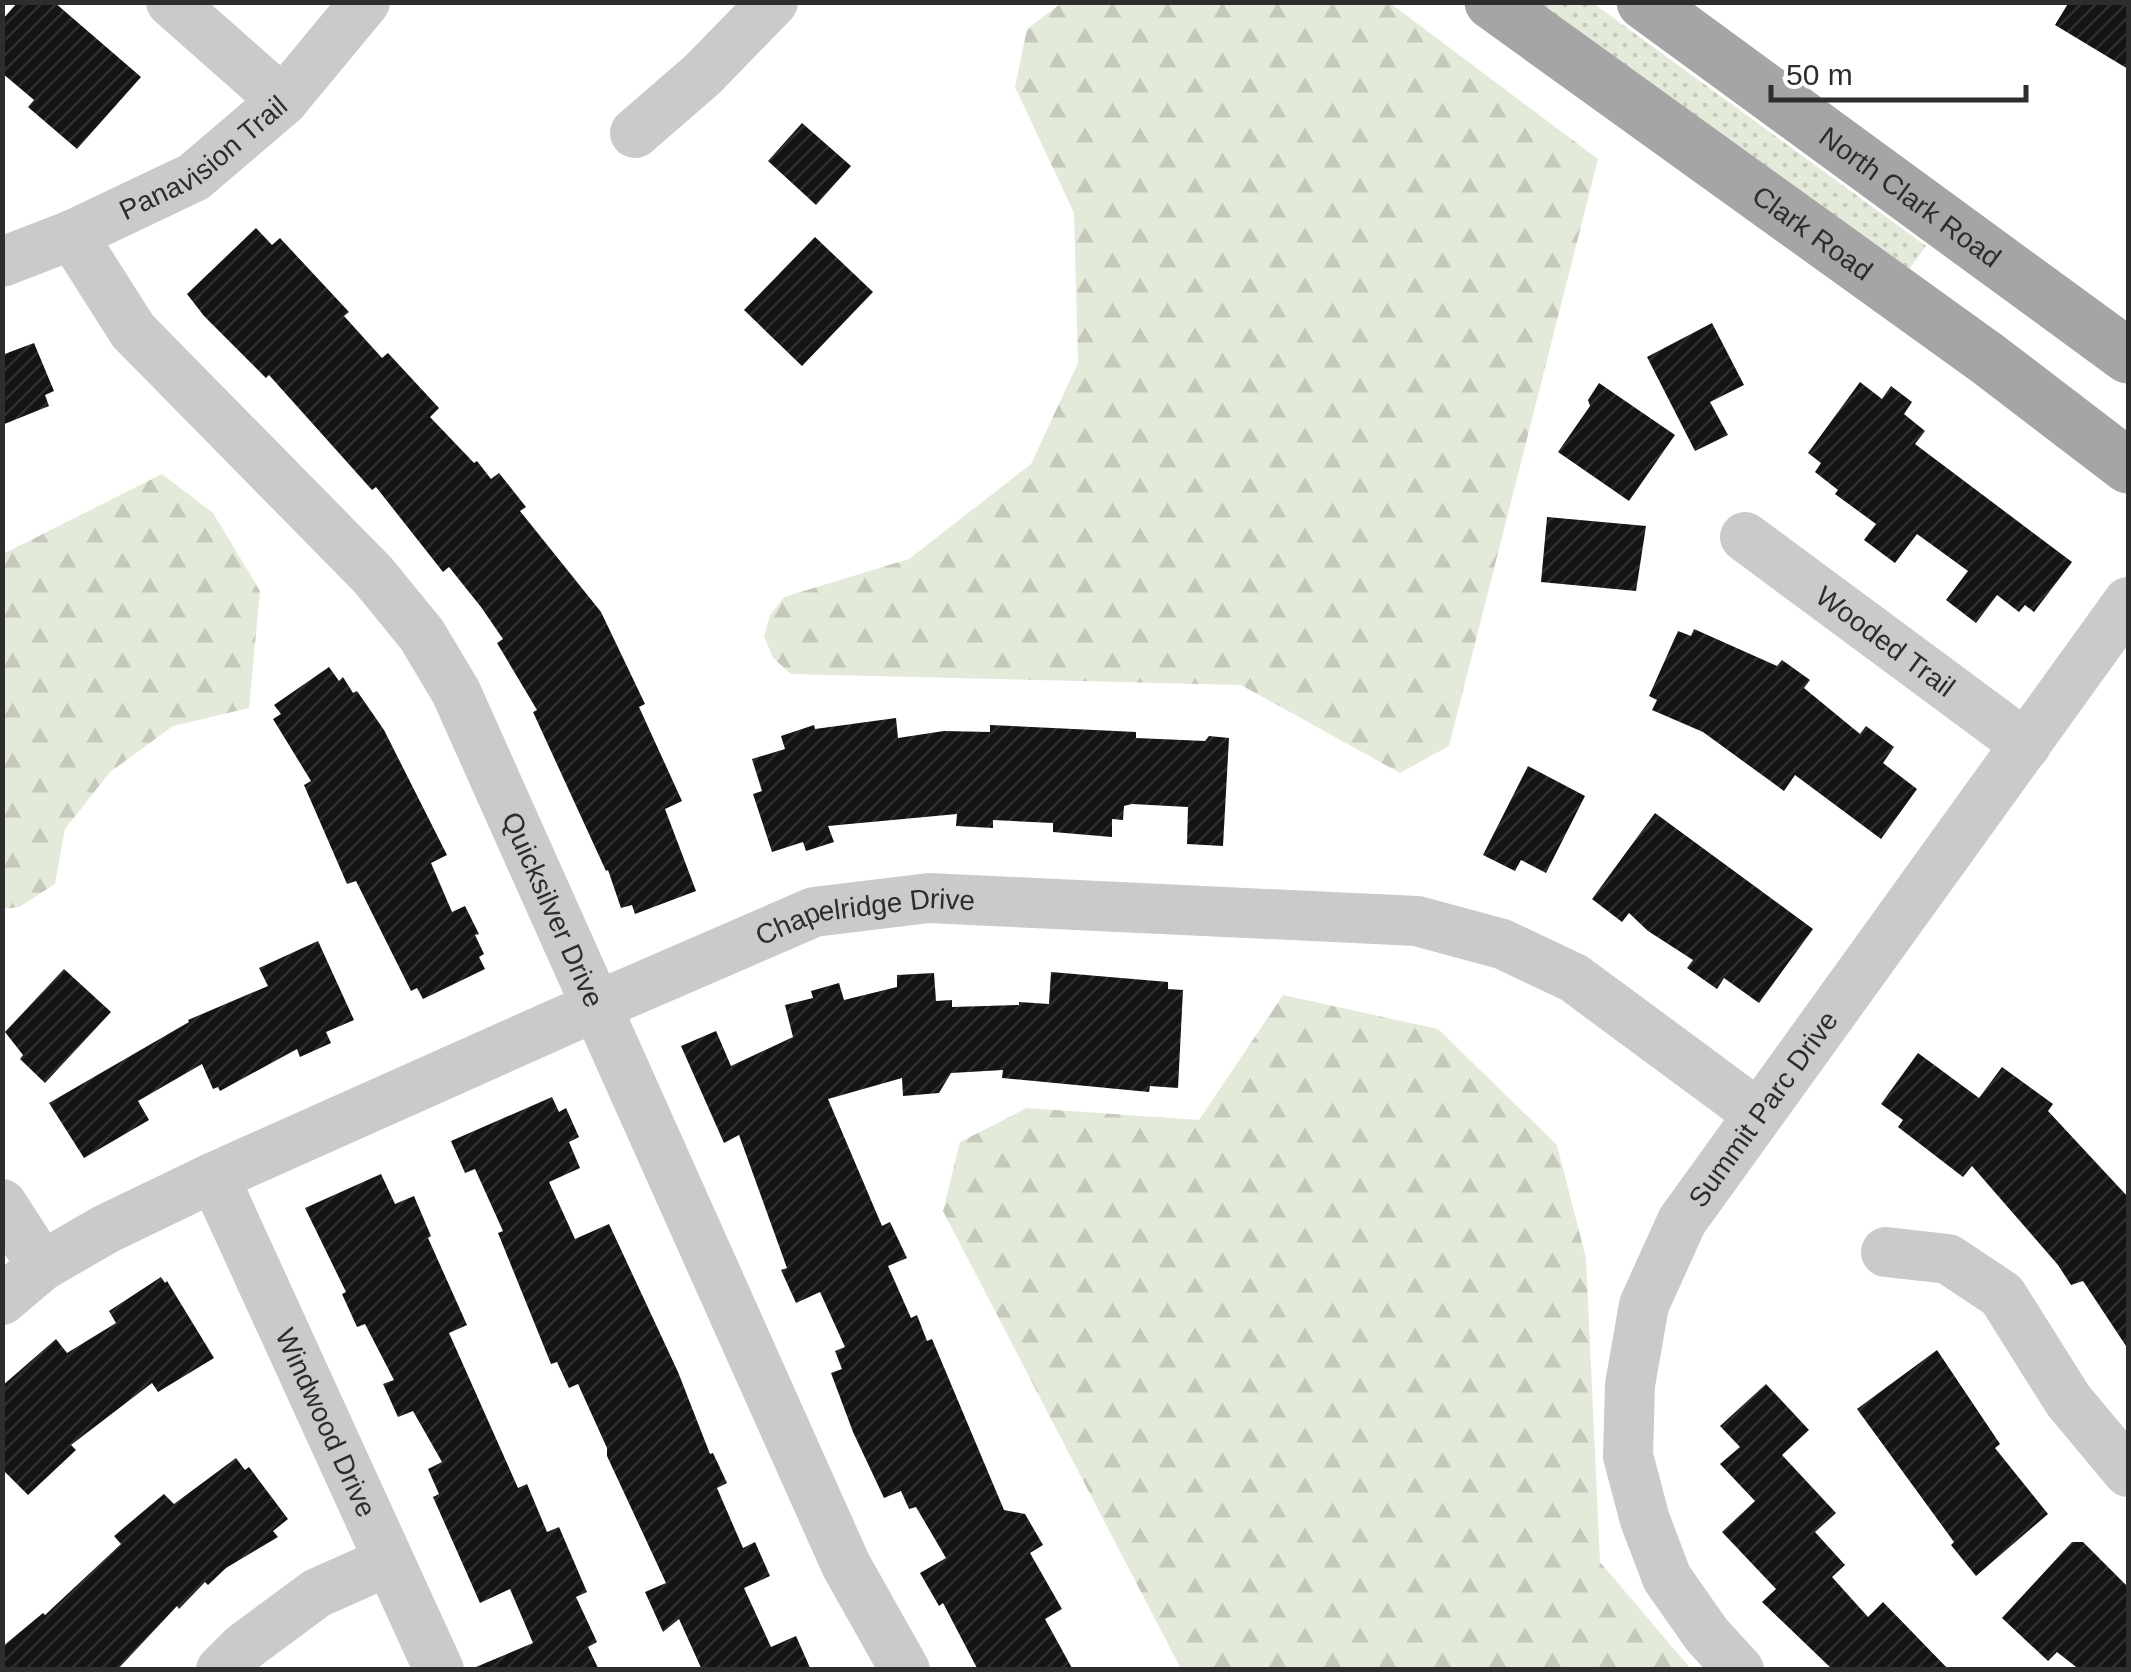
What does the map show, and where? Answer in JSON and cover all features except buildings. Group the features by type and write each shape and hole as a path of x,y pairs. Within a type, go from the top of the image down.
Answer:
{"main road":[{"name":"Clark Road","path":"1492,2 1988,359 2128,466"},
{"name":"North Clark Road","path":"1644,2 2128,356"}],"street":[{"path":"171,2 284,102"},
{"name":"Panavision Trail","path":"2,262 72,236 194,177 284,102 366,2"},
{"path":"635,133 703,74 773,2"},
{"name":"Quicksilver Drive","path":"72,236 133,332 373,574 422,634 456,692 846,1565 904,1670"},
{"name":"Wooded Trail","path":"1745,537 2026,745"},
{"name":"Summit Parc Drive","path":"1738,1670 1706,1635 1667,1578 1645,1520 1628,1456 1630,1384 1644,1305 1682,1221 2128,602"},
{"name":"Chapelridge Drive","path":"2,1300 42,1266 106,1229 214,1177 814,912 930,898 1417,921 1502,944 1574,978 1758,1114"},
{"name":"Windwood Drive","path":"214,1177 439,1670"},
{"path":"2,1204 42,1266"},
{"path":"1886,1252 1948,1259 2002,1295 2068,1400 2128,1472"},
{"path":"221,1670 244,1647 317,1594 389,1560"}],"green space":[{"path":"1063,2 1390,3 1598,159 1449,746 1400,773 1241,685 791,674 773,658 764,636 770,615 784,597 909,559 1031,464 1078,363 1074,213 1015,87 1027,29"},
{"path":"1528,3 1593,3 1926,246 1905,275"},
{"path":"162,474 213,513 260,591 249,708 173,726 110,772 65,829 55,884 19,907 3,909 3,554"},
{"path":"1283,995 1438,1029 1557,1145 1586,1258 1600,1562 1691,1669 1181,1669 943,1211 960,1142 1027,1108 1199,1120"}]}
